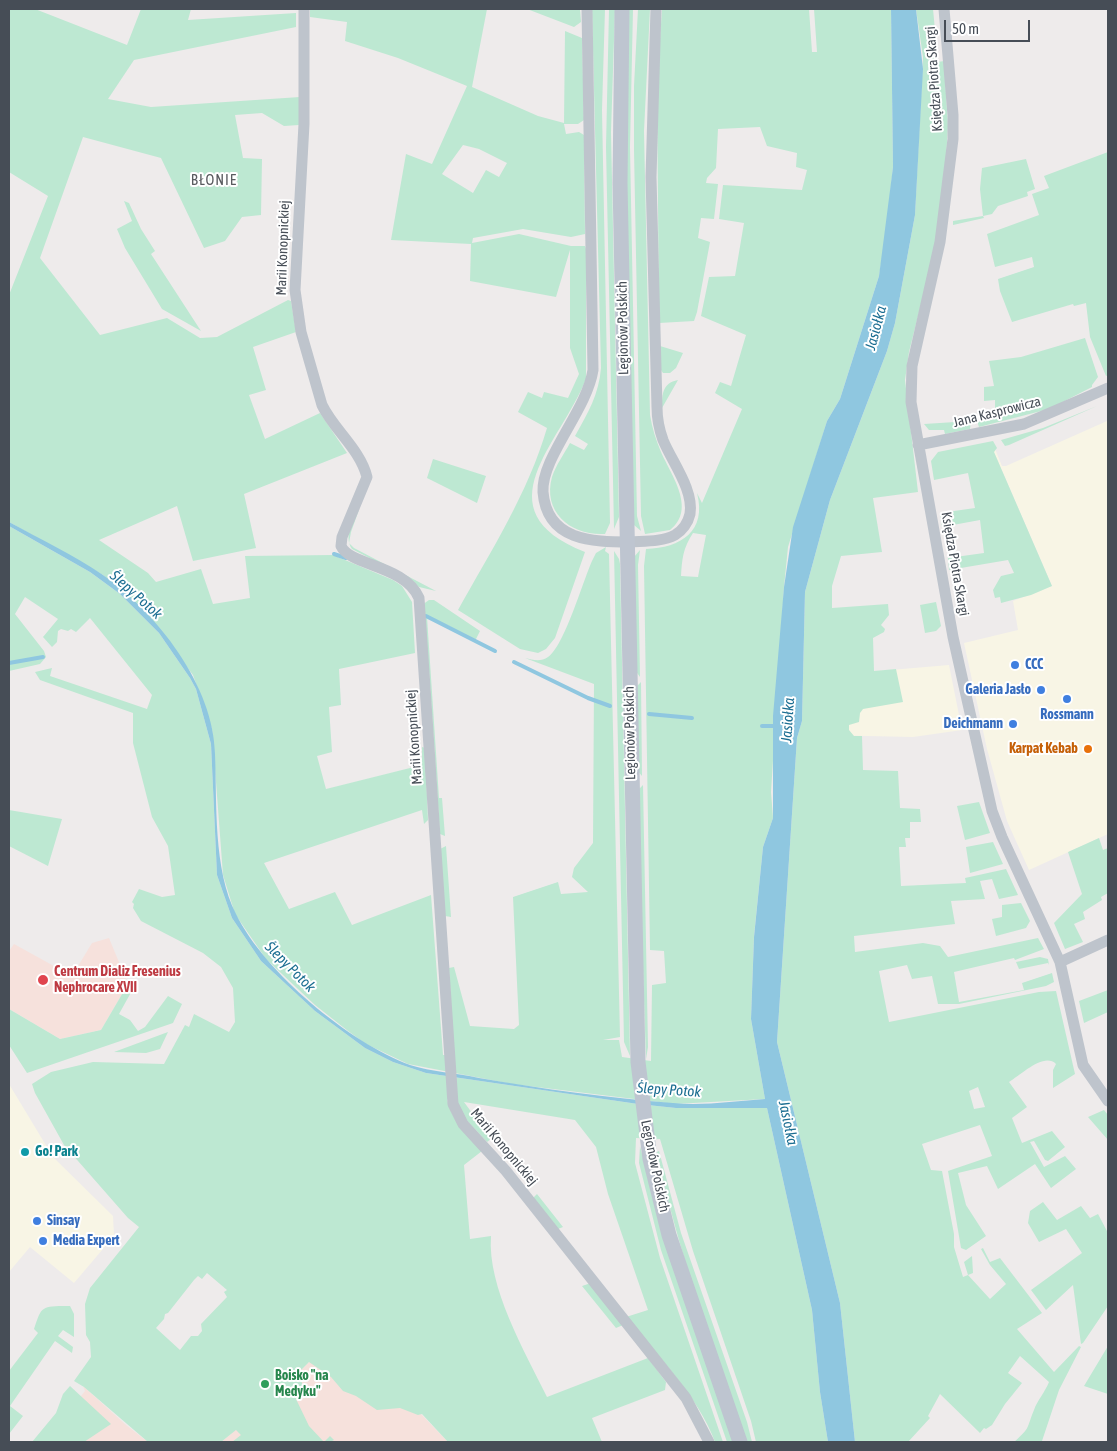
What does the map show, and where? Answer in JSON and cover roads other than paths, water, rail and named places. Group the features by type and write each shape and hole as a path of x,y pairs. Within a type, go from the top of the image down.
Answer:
{"main road":[{"name":"Legionów Polskich","path":"622,9 620,183 638,1062 648,1143 669,1235 740,1442"}],"street":[{"name":"Marii Konopnickiej","path":"304,9 304,124 295,290 298,317 312,375 323,407 358,455 367,477 342,537 341,546 348,554 400,577 410,584 419,598 453,1104 463,1124 506,1171 686,1398 709,1442"},
{"path":"587,9 593,370 586,396 546,473 543,490 545,504 552,519 568,534 586,540 626,542 659,540 673,536 683,528 690,513 688,494 660,430 656,407 651,148 656,9"},
{"name":"Księdza Piotra Skargi","path":"944,9 953,139 940,242 912,366 911,402 953,636 992,811 1002,838 1060,962 1083,1065 1108,1101"},
{"name":"Jana Kasprowicza","path":"918,445 1024,424 1108,388"},
{"path":"1060,962 1108,940"}],"water":[{"name":"Jasiołka","path":"891,9 916,9 923,69 915,215 895,323 887,351 830,500 805,592 802,721 797,738 777,1042 840,1303 855,1442 828,1442 820,1392 812,1310 767,1108 676,1108 426,1073 393,1062 365,1048 315,1011 261,961 232,918 217,875 211,744 196,689 190,678 159,633 120,594 90,572 9,526 9,522 69,554 103,575 143,609 179,653 205,703 212,728 220,857 223,877 236,914 249,936 267,959 311,1003 336,1023 386,1055 410,1065 435,1071 625,1099 707,1104 765,1099 751,1019 754,937 763,847 773,818 773,716 784,587 793,527 827,421 840,399 879,276 893,167"}],"waterway":[{"path":"334,554 346,558"},
{"path":"426,616 495,651"},
{"path":"9,663 43,657"},
{"path":"514,662 588,698 610,706"},
{"path":"649,714 692,718"},
{"name":"Jasiołka","path":"762,726 777,726"}],"place":[{"name":"CCC","path":"1015,665"},
{"name":"Galeria Jasło","path":"1041,690"},
{"name":"Rossmann","path":"1067,699"},
{"name":"Deichmann","path":"1013,724"},
{"name":"Karpat Kebab","path":"1088,749"},
{"name":"Centrum Dializ Fresenius Nephrocare XVII","path":"43,980"},
{"name":"Go! Park","path":"25,1152"},
{"name":"Sinsay","path":"37,1221"},
{"name":"Media Expert","path":"43,1241"},
{"name":"Boisko \"na Medyku\"","path":"265,1384"}],"district":[{"name":"BŁONIE","path":"214,180"}],"water label":[{"name":"Ślepy Potok","path":"136,595"},
{"name":"Ślepy Potok","path":"290,967"},
{"name":"Ślepy Potok","path":"669,1090"}]}
